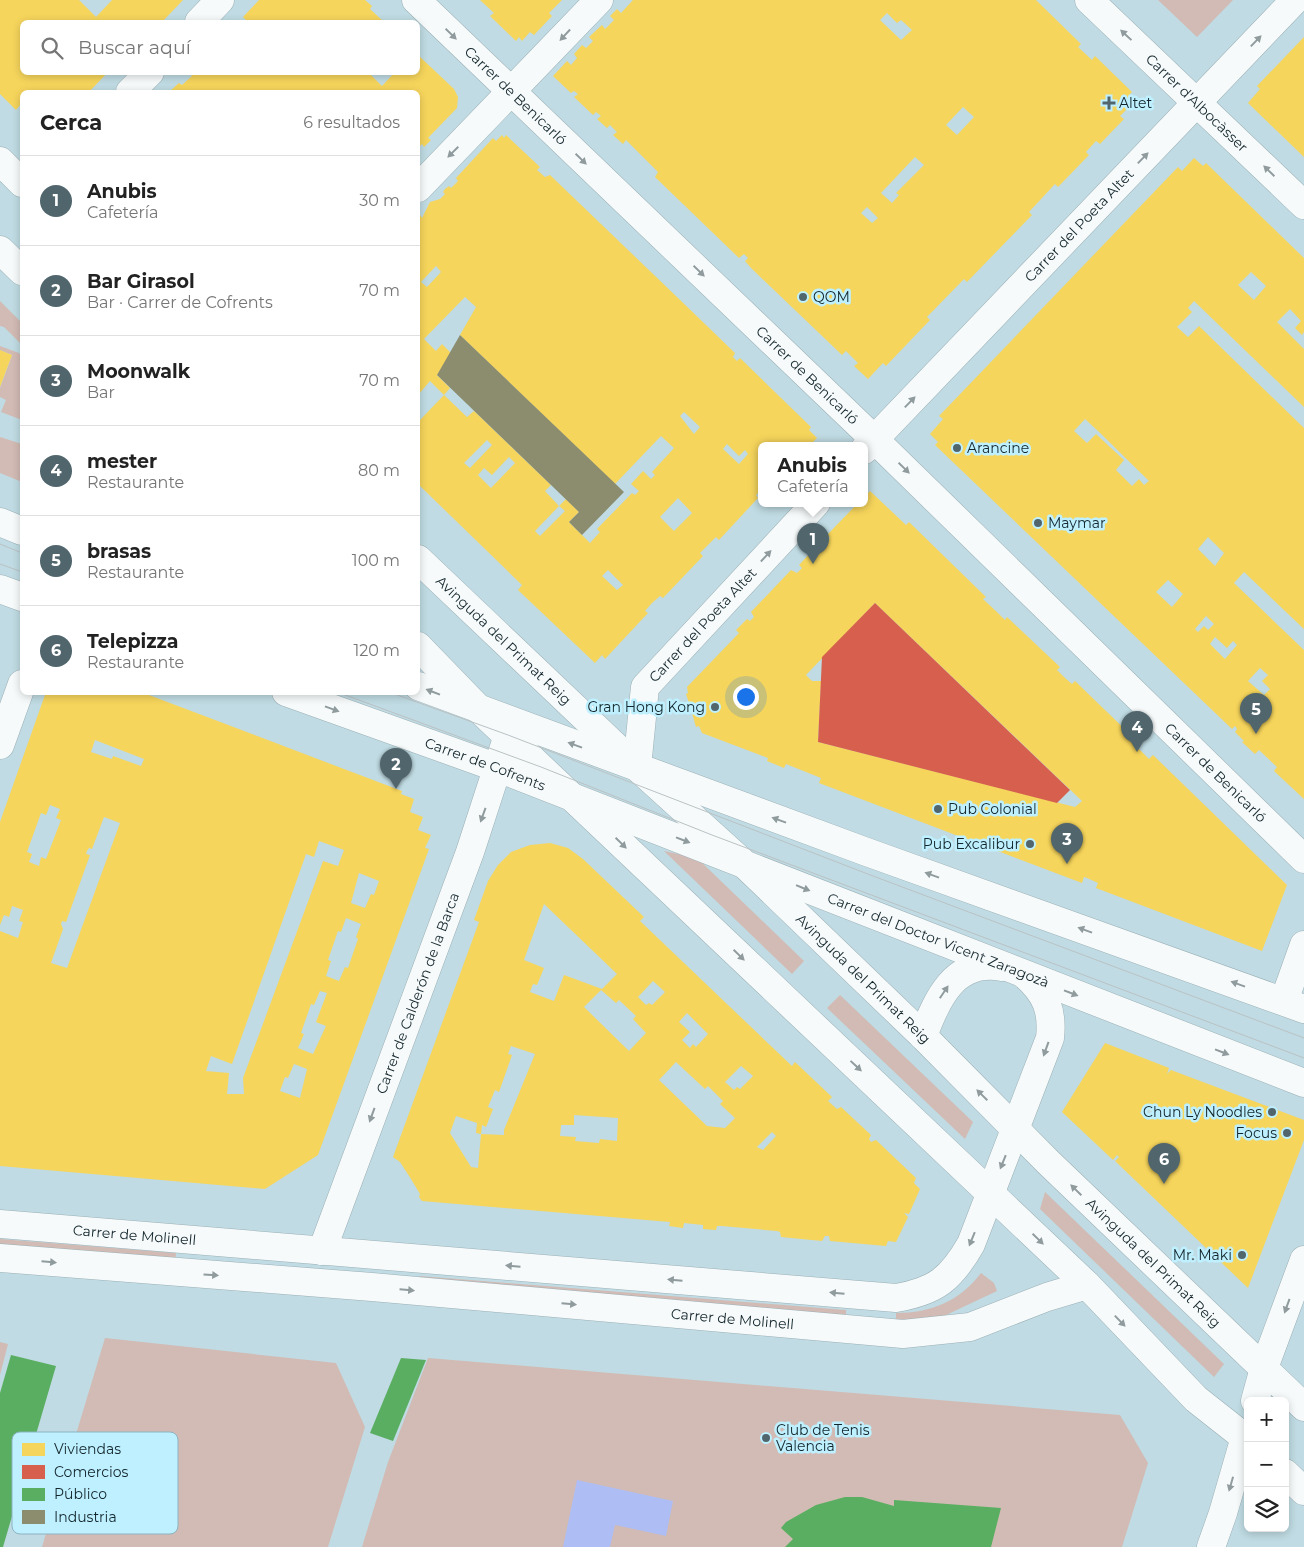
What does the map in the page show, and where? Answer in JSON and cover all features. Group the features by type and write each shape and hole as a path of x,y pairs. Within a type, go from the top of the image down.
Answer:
{"street":[{"path":"200,20 220,0"},
{"name":"Carrer de Benicarló","path":"416,0 512,92 866,442"},
{"path":"420,186 599,0"},
{"name":"Carrer d'Albocàsser","path":"1089,0 1304,205"},
{"name":"Carrer del Poeta Altet","path":"869,445 1295,0"},
{"path":"132,90 147,75"},
{"path":"0,162 20,181"},
{"path":"0,250 20,269"},
{"name":"Carrer de Benicarló","path":"869,445 1304,858"},
{"name":"Carrer del Poeta Altet","path":"637,767 645,687 812,507"},
{"path":"0,522 20,530"},
{"name":"Avinguda del Primat Reig","path":"420,561 637,767 742,862 923,1036 1016,1130 1304,1407"},
{"path":"0,589 20,597"},
{"path":"420,648 480,710 1087,1285 1196,1399 1244,1432"},
{"path":"420,687 1294,1005 1304,945"},
{"path":"0,745 20,690"},
{"name":"Carrer de Cofrents","path":"294,695 573,797"},
{"name":"Carrer de Calderón de la Barca","path":"322,1250 470,852 508,735"},
{"name":"Carrer del Doctor Vicent Zaragozà","path":"573,797 742,862 885,921 1304,1083"},
{"path":"923,1036 940,998 953,980 977,968 999,966 1018,972"},
{"name":"Carrer de Molinell","path":"0,1224 896,1298 916,1295 935,1287 952,1273 971,1244 1050,1038 1052,1022 1050,1008 1042,991 1018,972"},
{"path":"267,1279 270,1246"},
{"path":"372,1287 374,1254"},
{"name":"Carrer de Molinell","path":"0,1258 372,1287 903,1334 970,1327 1047,1297 1087,1285"},
{"path":"1256,1397 1264,1368 1304,1260"},
{"path":"1210,1547 1223,1513 1245,1442"},
{"path":"1289,1477 1304,1491"}],"shaded area":[{"path":"1158,0 1233,0 1197,37"},
{"path":"0,301 20,321 20,343 4,327 0,326"},
{"path":"0,346 20,354 20,419 1,412 6,400 0,397 0,388 12,355 0,350"},
{"path":"0,437 20,443 20,481 0,473"},
{"path":"664,851 697,858 804,961 792,974"},
{"path":"840,995 973,1122 965,1139 827,1008"},
{"path":"1045,1192 1224,1364 1214,1377 1040,1209"},
{"path":"0,1239 176,1253 175,1263 0,1249"},
{"path":"981,1273 994,1283 997,1291 944,1316 896,1325 896,1313 921,1311 944,1304 964,1291"},
{"path":"420,1276 846,1310 846,1319 418,1280"},
{"path":"105,1338 336,1363 365,1427 328,1547 42,1547 46,1534 178,1534 178,1432 77,1432"},
{"path":"0,1342 8,1344 0,1375"},
{"name":"Club de Tenis Valencia","path":"428,1358 1120,1415 1148,1463 1122,1547 362,1547 388,1462"}],"water":[{"path":"577,1480 673,1501 666,1536 615,1525 610,1547 563,1547"}],"building: Viviendas":[{"path":"0,0 79,0 96,17 112,0 183,0 164,20 20,20 20,75 105,75 91,90 20,90 20,105 16,110 0,94"},
{"path":"259,0 365,0 372,6 370,9 382,20 246,20 243,17"},
{"path":"480,0 562,0 549,13 552,16 534,35 530,32 522,41 519,37 516,41 490,16 494,13"},
{"path":"633,0 1036,0 1081,44 1078,47 1092,60 1095,56 1132,92 1129,95 1135,101 1120,116 1124,119 1100,144 1096,141 1086,152 1089,155 1058,187 1055,184 1029,212 1032,215 967,282 964,279 927,317 930,320 886,366 883,363 868,379 854,366 858,363 846,351 842,355 751,268 745,261 748,258 744,254 739,258 655,177 658,172 626,140 623,144 613,135 617,132 610,125 607,128 597,119 601,116 596,112 593,115 574,97 578,94 574,91 571,93 553,76 567,61 571,65 577,58 574,54 582,45 586,48 593,41 589,37 602,25 605,29 614,20 610,16 617,9 621,13","holes":["887,13 897,23 901,20 912,30 901,40 880,20","963,107 974,117 957,135 946,125","915,157 924,165 896,193 899,195 892,203 881,193","867,207 878,218 872,223 861,213"]},
{"path":"1304,37 1304,157 1248,103 1260,89 1257,86"},
{"path":"420,57 454,89 458,97 457,108 428,138 431,140 424,147 422,144 420,146 420,90 171,90 179,83 182,85 191,75 371,75 382,86 392,75 420,75"},
{"path":"502,135 504,138 506,135 540,167 537,170 545,177 550,175 735,353 733,357 737,361 740,358 811,427 809,430 817,438 813,442 758,442 758,493 756,495 758,498 719,540 716,537 700,553 703,556 663,598 660,596 652,603 645,611 648,613 605,659 602,655 595,663 518,590 522,585 420,486 420,420 444,395 430,381 420,393 420,215 422,218 430,202 440,199 445,194 443,192 445,189 449,186 451,188 458,181 456,178 493,138 496,141","holes":["436,266 441,272 427,287 421,282","465,297 476,307 460,335 615,484 661,436 674,448 652,472 655,475 651,479 643,471 631,484 639,491 635,495 632,493 597,529 600,532 590,543 569,522 579,512 566,499 559,506 545,491 551,485 474,411 467,417 444,395 450,388 437,375 451,353 442,344 436,351 424,339","684,412 700,427 694,434 680,416","487,440 492,445 470,468 464,463","727,444 739,456 745,450 748,454 739,464 723,449","509,457 515,463 491,488 478,475 484,468 492,475","678,498 692,513 674,531 660,517","559,506 565,511 540,536 535,531","608,570 623,585 617,590 602,576"]},
{"path":"1194,158 1203,166 1206,163 1304,258 1304,332 1302,335 1295,328 1301,321 1290,309 1277,322 1304,349 1304,407 1194,301 1188,308 1192,312 1177,327 1188,337 1199,326 1304,428 1304,629 1244,572 1234,583 1304,650 1304,799 1274,771 1277,767 1259,750 1255,754 1242,742 1244,741 1235,732 1237,729 1235,726 1232,729 935,445 938,442 930,434 943,419 939,416 1178,167 1182,171","holes":["1251,272 1266,286 1254,300 1238,285","1085,419 1149,481 1144,485 1139,479 1132,486 1116,470 1124,460 1096,434 1087,443 1074,431","1208,537 1224,553 1215,566 1198,549","1168,580 1183,594 1172,607 1156,592","1206,616 1214,624 1208,630 1204,626 1198,632 1195,629","1215,637 1227,648 1233,641 1237,645 1225,659 1210,644","1260,668 1268,675 1262,681 1270,689 1264,695 1248,681"]},
{"path":"0,350 12,355 0,387"},
{"path":"870,491 906,525 909,522 986,597 983,599 1005,620 1007,617 1060,667 1057,670 1065,678 1072,684 1075,681 1135,739 1132,742 1149,759 1153,755 1287,885 1262,951 1096,888 1098,883 1087,878 1084,877 1082,883 819,783 821,778 786,764 784,768 767,761 768,758 702,733 699,726 696,727 692,713 695,712 693,708 691,709 686,694 688,693 687,687 739,633 736,630 747,619 750,621 754,617 751,612 791,570 797,573 802,568 799,565 814,549 817,551 830,538 827,535 854,507 868,507 868,493","holes":["875,603 1082,801 1075,807 818,742 821,681 812,681 806,675"]},
{"path":"45,695 149,695 402,791 401,794 414,799 410,812 423,817 418,830 431,835 425,848 429,849 318,1155 265,1189 0,1166 0,931 18,938 23,922 19,921 23,910 12,906 9,917 4,915 0,925 0,822","holes":["95,740 144,759 141,766 113,756 112,759 91,752","50,805 60,809 56,818 61,820 46,859 41,857 39,866 29,862 32,854 27,852 41,813 46,815","104,817 120,823 67,968 51,963 63,929 62,921 66,922 90,855 86,854 87,851 89,848 92,849","319,841 344,850 338,866 323,861 243,1078 244,1094 227,1094 229,1073 206,1071 211,1056 232,1064 306,854 314,857","359,873 379,881 374,895 371,894 365,908 351,903","346,918 361,924 348,968 345,967 339,981 326,976 331,961 328,960 338,931 341,932","320,991 327,993 316,1022 326,1026 313,1054 298,1048 304,1034 301,1033 311,1004 314,1005","294,1064 307,1069 300,1098 280,1091 285,1077 288,1078"]},
{"path":"550,843 568,848 583,859 644,917 640,921 792,1066 795,1062 832,1097 828,1101 837,1109 841,1107 871,1135 869,1139 871,1142 876,1140 916,1178 914,1183 920,1189 909,1214 904,1213 908,1217 896,1242 888,1241 886,1246 830,1241 829,1236 825,1236 822,1241 781,1237 780,1232 777,1231 722,1226 717,1226 716,1230 703,1229 703,1225 684,1223 683,1228 669,1226 670,1222 422,1201 419,1197 420,1194 400,1162 393,1157 479,922 474,920 488,881 498,865 511,852 530,845","holes":["544,904 617,974 602,989 564,975 554,1001 530,992 533,984 537,985 544,968 524,960","653,981 665,992 652,1005 649,1003 646,1005 638,997","601,990 616,1003 619,1000 636,1016 633,1019 646,1033 629,1051 584,1007","687,1013 708,1034 696,1047 693,1044 690,1048 682,1040 690,1032 679,1022","511,1046 535,1054 504,1130 504,1135 481,1134 482,1125 486,1127 493,1109 488,1107 495,1090 499,1092 512,1055 508,1054","676,1062 705,1089 708,1086 723,1101 720,1104 735,1118 725,1128 707,1126 659,1080","741,1066 753,1076 740,1089 737,1087 734,1090 725,1082","574,1115 618,1118 617,1141 600,1139 599,1143 575,1141 576,1137 560,1136 561,1125 574,1125","456,1116 477,1123 476,1133 481,1134 478,1168 471,1167 450,1133","772,1132 776,1136 763,1150 757,1147"]},
{"path":"1105,1043 1169,1068 1167,1074 1171,1070 1304,1120 1304,1140 1248,1288 1115,1161 1119,1157 1117,1155 1113,1160 1062,1112","holes":["1144,1107 1152,1111 1148,1120 1140,1113"]}],"building: Comercios":[{"path":"875,603 1070,790 1057,803 818,742 822,657"}],"building: Público":[{"path":"11,1355 56,1366 37,1432 12,1432 12,1516 3,1547 0,1547 0,1393"},
{"path":"401,1358 426,1360 393,1441 370,1433"},
{"path":"845,1497 862,1497 894,1506 894,1500 1001,1508 991,1547 785,1547 793,1539 781,1528 786,1522 816,1505"}],"building: Industria":[{"path":"460,335 624,492 582,535 569,522 579,512 437,375"}],"tram line":[{"path":"0,544 20,552"},
{"path":"0,564 20,571"},
{"path":"345,695 541,767 712,835 1304,1058"},
{"path":"397,695 508,735 873,876 1304,1038"}],"place":[{"name":"Altet","path":"1109,103"},
{"name":"QOM","path":"803,297"},
{"name":"Arancine","path":"957,448"},
{"name":"Maymar","path":"1038,523"},
{"name":"Anubis","path":"813,564"},
{"name":"Gran Hong Kong","path":"715,707"},
{"name":"brasas","path":"1256,734"},
{"name":"mester","path":"1137,752"},
{"name":"Bar Girasol","path":"396,789"},
{"name":"Pub Colonial","path":"938,809"},
{"name":"Pub Excalibur","path":"1030,844"},
{"name":"Moonwalk","path":"1067,864"},
{"name":"Chun Ly Noodles","path":"1272,1112"},
{"name":"Focus","path":"1287,1133"},
{"name":"Telepizza","path":"1164,1184"},
{"name":"Mr. Maki","path":"1242,1255"},
{"name":"Club de Tenis Valencia","path":"766,1438"}]}
